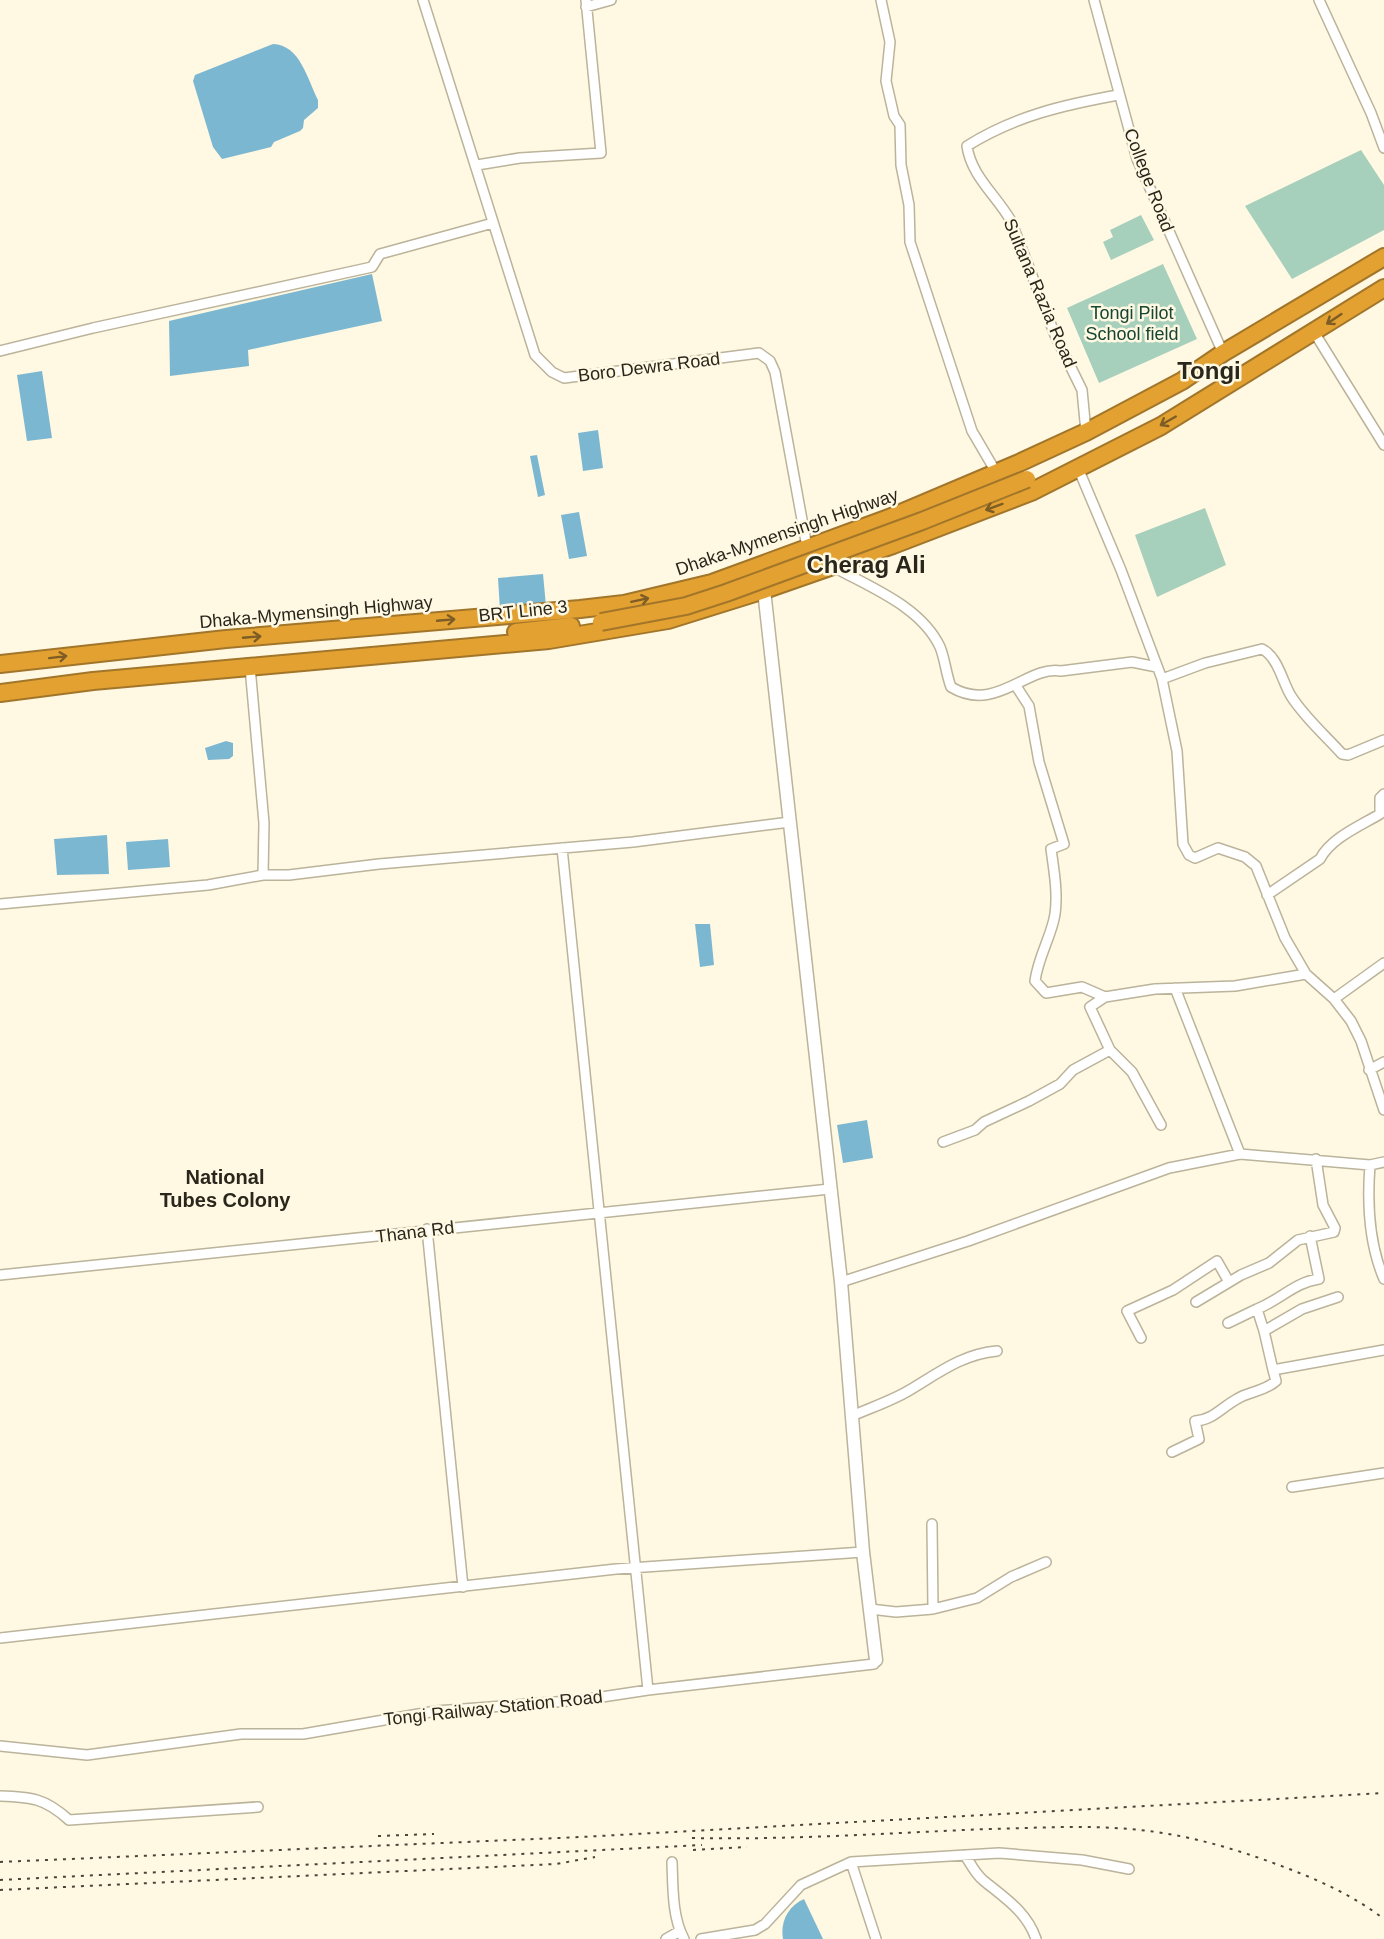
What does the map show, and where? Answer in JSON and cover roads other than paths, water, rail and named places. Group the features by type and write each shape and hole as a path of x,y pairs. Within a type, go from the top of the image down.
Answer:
{"highway":[{"name":"Dhaka-Mymensingh Highway","path":"0,664 226,639 624,604 712,583 889,518 1086,432 1182,381 1223,353 1384,257"},
{"path":"0,693 250,667 549,640 668,620 764,591 1009,502 1161,426 1384,288"},
{"name":"BRT Line 3","path":"0,685 183,663 350,650 641,616 686,606 726,593 912,525 1027,479"}],"street":[{"name":"Boro Dewra Road","path":"423,0 477,165 535,355 552,372 564,378 759,353 770,360 775,372 807,548"},
{"path":"477,165 520,158 601,153 586,3 611,0"},
{"path":"881,0 890,42 886,81 894,116 900,125 901,165 909,205 910,242 972,432 996,472"},
{"name":"College Road","path":"1094,0 1137,159 1223,353"},
{"path":"1319,0 1371,113 1384,148"},
{"name":"Sultana Razia Road","path":"1086,432 1082,390 1047,315 1011,221 1002,204 981,180 967,146 996,128 1033,113 1118,94"},
{"path":"0,351 93,328 372,267 381,254 493,223"},
{"path":"1314,332 1384,445"},
{"path":"1078,468 1121,570 1162,679 1177,751 1183,844 1189,855 1195,858 1218,848 1245,857 1256,866 1285,938 1306,974 1334,999 1361,1041 1384,1110"},
{"path":"831,566 899,603 923,623 940,648 951,687 975,697 1016,686 1052,669 1061,671 1132,662 1157,667"},
{"path":"764,591 841,1282 863,1552 876,1660"},
{"path":"1162,679 1205,663 1262,649 1269,653 1290,695 1307,718 1342,754 1348,755 1384,740"},
{"path":"250,667 264,823 263,875"},
{"path":"1016,686 1029,706 1039,762 1064,844 1051,849 1056,887 1055,916 1038,960 1035,981 1046,993 1082,987 1105,997"},
{"path":"1267,895 1320,859 1324,851 1351,831 1380,814 1380,798 1384,794"},
{"path":"0,904 208,885 263,875 289,875 379,864 562,848 790,822"},
{"path":"562,848 648,1690"},
{"path":"1334,999 1384,963"},
{"path":"1161,1125 1132,1072 1110,1050 1090,1006 1105,997 1175,988 1234,986 1306,974"},
{"path":"1175,988 1240,1154"},
{"path":"943,1142 975,1130 984,1122 1060,1084 1073,1070 1110,1050"},
{"path":"1369,1070 1384,1062"},
{"path":"841,1282 968,1241 1169,1168 1240,1154 1370,1165 1384,1162"},
{"path":"1196,1302 1229,1282 1269,1263 1292,1243 1335,1230 1323,1206 1316,1159"},
{"path":"1370,1165 1367,1200 1375,1246 1384,1279"},
{"name":"Thana Rd","path":"0,1275 243,1248 338,1242 427,1229 830,1189"},
{"path":"427,1229 463,1587"},
{"path":"1228,1323 1274,1302 1303,1282 1319,1279 1310,1236"},
{"path":"1141,1338 1127,1311 1173,1290 1217,1261 1229,1282"},
{"path":"1264,1331 1302,1309 1338,1297"},
{"path":"1172,1452 1199,1439 1195,1421 1204,1420 1237,1398 1269,1387 1276,1381 1257,1309"},
{"path":"1273,1370 1384,1350"},
{"path":"852,1416 907,1392 938,1371 968,1356 997,1351"},
{"path":"1292,1487 1384,1473"},
{"path":"932,1524 933,1609"},
{"path":"0,1638 636,1568 863,1552"},
{"path":"870,1609 896,1612 933,1609 977,1598 1011,1576 1046,1562"},
{"name":"Tongi Railway Station Road","path":"0,1746 87,1755 241,1734 303,1734 436,1711 582,1700 648,1690 874,1664 876,1660"},
{"path":"0,1796 29,1797 52,1804 69,1820 258,1807"},
{"path":"964,1855 982,1880 1002,1892 1031,1925 1036,1939"},
{"path":"701,1939 755,1930 765,1924 801,1885 851,1862 964,1855 1035,1855 1129,1869"},
{"path":"666,1939 682,1935 674,1903 672,1862"},
{"path":"851,1862 876,1939"}],"water":[{"path":"273,44 290,50 302,64 318,100 318,108 304,120 300,131 274,142 271,147 222,159 213,147 193,81 195,75"},
{"path":"372,274 382,321 248,350 249,366 170,376 169,321"},
{"path":"42,371 52,438 27,441 17,375"},
{"path":"598,430 603,468 583,471 578,433"},
{"path":"537,455 545,495 538,497 530,456"},
{"path":"579,512 587,556 569,559 561,515"},
{"path":"543,574 546,606 500,610 498,578"},
{"path":"226,741 233,743 233,756 229,759 208,760 205,748"},
{"path":"107,835 109,874 57,875 54,839"},
{"path":"168,839 170,867 128,870 126,842"},
{"path":"695,924 710,924 714,965 700,967"},
{"path":"867,1120 873,1158 843,1163 837,1125"},
{"path":"804,1899 823,1939 783,1939 786,1915"}],"railway":[{"path":"0,1862 581,1837 1384,1793"},
{"path":"692,1838 803,1837 1058,1827 1149,1831 1208,1842 1284,1867 1336,1889 1384,1919"},
{"path":"378,1836 434,1834"},
{"path":"0,1880 702,1845"},
{"path":"693,1850 747,1847"},
{"path":"0,1890 556,1864 595,1857"}],"district":[{"name":"Tongi","path":"1209,370"},
{"name":"Cherag Ali","path":"866,564"},
{"name":"National Tubes Colony","path":"225,1188"}],"park label":[{"name":"Tongi Pilot School field","path":"1132,323"}]}
